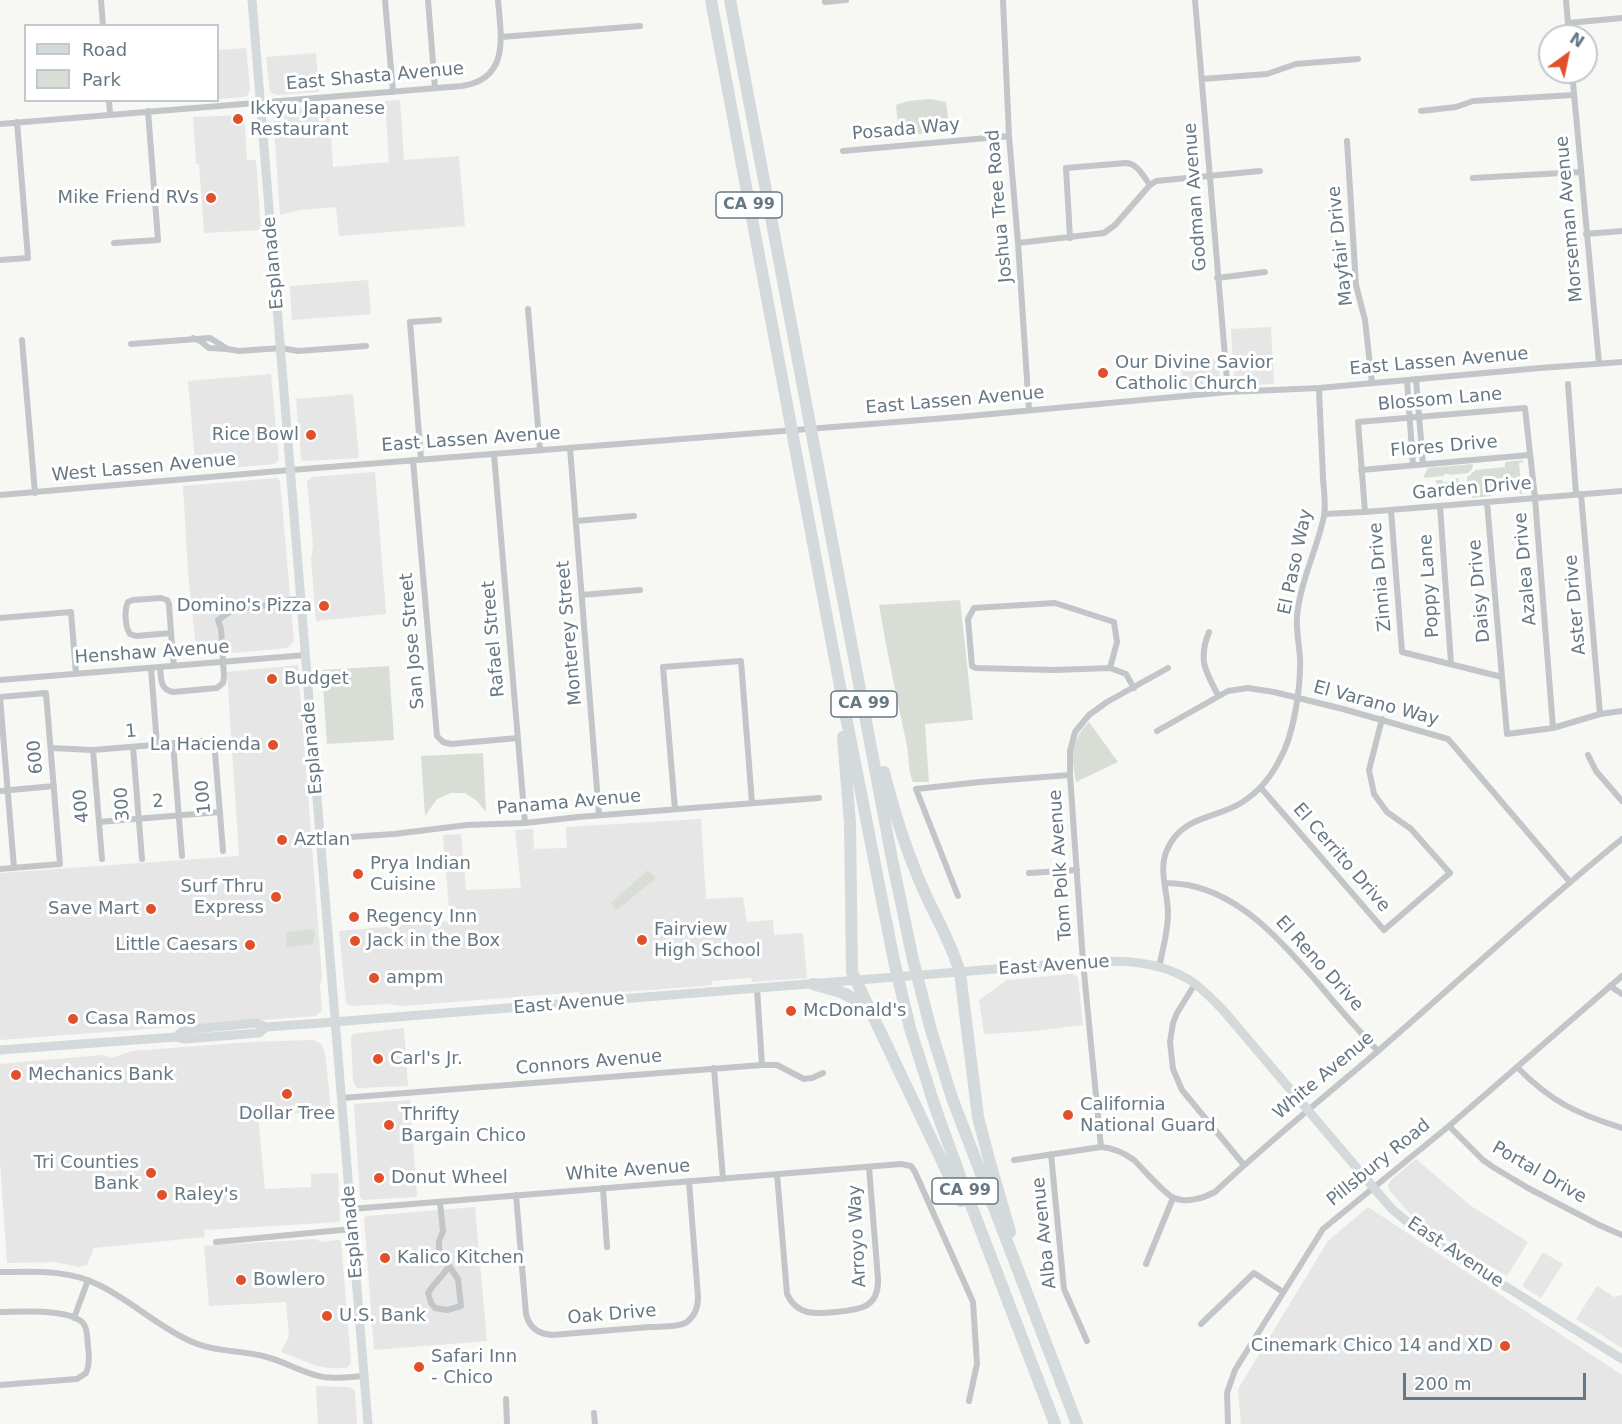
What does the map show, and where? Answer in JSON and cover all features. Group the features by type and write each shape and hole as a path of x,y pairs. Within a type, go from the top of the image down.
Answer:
{"highway":[{"name":"CA 99","path":"711,0 838,676 903,999 935,1107 1055,1423"},
{"name":"CA 99","path":"730,0 913,960 952,1098 1077,1424"},
{"path":"838,676 849,815 852,972 992,1262"},
{"path":"864,706 870,713 890,798 902,834 960,973 978,1117 1019,1261 1024,1289"},
{"path":"813,984 846,994 856,1000 897,1067"}],"main road":[{"name":"Esplanade","path":"252,0 368,1424"},
{"name":"East Avenue","path":"0,1050 259,1033 266,1027 1083,962 1123,961 1159,967 1195,984 1223,1010 1392,1209 1423,1235 1622,1359"}],"street":[{"path":"101,0 103,24"},
{"path":"385,0 393,92"},
{"path":"428,0 435,88"},
{"path":"498,0 501,37 640,26"},
{"path":"825,1 846,0"},
{"name":"Joshua Tree Road","path":"1003,0 1009,136 1029,410"},
{"name":"Godman Avenue","path":"1195,0 1228,392"},
{"path":"1566,0 1568,23 1622,18"},
{"name":"East Shasta Avenue","path":"0,124 472,84 489,74 499,58 501,37"},
{"path":"1202,79 1267,74 1296,64 1358,59"},
{"name":"Morseman Avenue","path":"1573,84 1599,363"},
{"path":"1421,111 1456,107 1473,101 1574,95"},
{"path":"109,102 110,114"},
{"path":"114,243 158,240 148,111"},
{"path":"0,260 28,258 17,122"},
{"name":"Posada Way","path":"843,151 1009,136"},
{"name":"Mayfair Drive","path":"1347,141 1356,285 1365,320 1372,383"},
{"path":"1070,238 1066,168 1131,163 1138,168 1150,185"},
{"path":"1018,243 1104,233 1115,225 1156,181 1260,171"},
{"path":"1473,178 1580,171"},
{"path":"1586,234 1622,231"},
{"path":"1217,278 1265,272"},
{"path":"528,309 540,450"},
{"path":"421,459 410,322 439,320"},
{"path":"193,338 208,347 239,351 281,348 298,351 366,346"},
{"path":"131,344 193,338 212,339 226,349"},
{"path":"208,347 205,341 212,339"},
{"path":"22,340 35,493"},
{"name":"East Lassen Avenue","path":"291,470 959,417 1228,392 1319,388 1622,362"},
{"path":"1416,379 1423,464"},
{"path":"1407,380 1413,465"},
{"name":"Aster Drive","path":"1568,384 1600,714"},
{"name":"El Paso Way","path":"1159,967 1168,913 1163,863 1172,840 1181,830 1202,818 1240,804 1261,788 1282,757 1288,741 1301,681 1298,606 1306,571 1324,514 1319,388"},
{"name":"Blossom Lane","path":"1358,422 1526,408"},
{"name":"Azalea Drive","path":"1526,408 1553,728"},
{"name":"Zinnia Drive","path":"1358,422 1365,512"},
{"name":"Monterey Street","path":"570,448 599,815"},
{"name":"Rafael Street","path":"494,454 525,822"},
{"name":"Flores Drive","path":"1361,470 1529,455"},
{"name":"San Jose Street","path":"413,460 437,736 440,741 447,744 518,738"},
{"name":"West Lassen Avenue","path":"0,495 291,470"},
{"name":"Garden Drive","path":"1324,514 1440,507 1622,491"},
{"name":"Daisy Drive","path":"1487,502 1502,677"},
{"name":"Poppy Lane","path":"1440,507 1451,663"},
{"name":"Zinnia Drive","path":"1391,510 1402,652 1502,677"},
{"path":"576,521 634,516"},
{"path":"582,595 640,590"},
{"path":"171,633 136,636 130,634 127,630 127,604 133,600 161,598 169,604 174,666"},
{"path":"160,667 163,686 167,690 173,692 219,687 224,681 221,628 218,620 234,609 301,599"},
{"path":"1110,668 1117,642 1114,622 1095,615 1055,603 974,608 968,619 972,666 976,668 1054,670 1110,668 1126,674 1134,688"},
{"path":"0,618 71,612 76,674"},
{"path":"1209,632 1203,647 1203,657 1218,695"},
{"name":"Henshaw Avenue","path":"0,680 306,655"},
{"path":"675,809 663,667 741,661 752,803"},
{"path":"151,668 157,745"},
{"name":"Tom Polk Avenue","path":"1101,1147 1083,962 1070,751 1075,732 1089,714 1168,668"},
{"path":"1502,677 1507,734 1553,728 1600,714 1622,711"},
{"name":"El Varano Way","path":"1156,731 1218,695 1248,688 1274,692 1382,719 1448,739 1570,882"},
{"name":"600","path":"46,693 60,864 14,867 4,790 0,697 46,693"},
{"name":"El Cerrito Drive","path":"1261,788 1384,930 1450,873 1411,829 1387,812 1374,794 1369,770 1382,719"},
{"name":"1","path":"51,748 93,750 214,740"},
{"name":"100","path":"214,740 223,851"},
{"path":"173,743 182,855"},
{"name":"300","path":"133,747 142,859"},
{"name":"400","path":"93,750 102,859"},
{"path":"1588,755 1596,771 1622,801"},
{"path":"958,896 915,789 1070,775"},
{"path":"4,790 54,786"},
{"name":"Panama Avenue","path":"321,839 394,834 467,825 819,798"},
{"name":"2","path":"99,822 220,812"},
{"name":"White Avenue","path":"1173,1198 1189,1200 1215,1192 1622,839"},
{"path":"0,869 14,867"},
{"path":"1029,873 1077,870"},
{"name":"El Reno Drive","path":"1165,883 1188,885 1217,895 1269,929 1378,1051"},
{"name":"Pillsbury Road","path":"1228,1424 1227,1393 1235,1370 1323,1229 1449,1126 1622,976"},
{"path":"1195,984 1173,1023 1170,1042 1173,1070 1182,1090 1244,1165"},
{"path":"1610,986 1622,994"},
{"path":"757,989 762,1065"},
{"name":"Connors Avenue","path":"342,1098 762,1065 781,1066 804,1079 823,1073"},
{"path":"1517,1067 1544,1092 1569,1108 1589,1118 1622,1128"},
{"path":"714,1068 723,1179"},
{"name":"Portal Drive","path":"1449,1126 1493,1167 1579,1214 1622,1234"},
{"path":"1014,1160 1101,1147 1112,1148 1127,1154 1173,1198 1146,1264"},
{"name":"Alba Avenue","path":"1051,1154 1064,1289 1087,1341"},
{"name":"White Avenue","path":"351,1209 908,1165 915,1172 973,1302 977,1365 969,1401"},
{"name":"Arroyo Way","path":"777,1174 787,1294 799,1310 819,1314 860,1310 868,1305 876,1293 878,1284 869,1167"},
{"name":"Oak Drive","path":"516,1195 526,1318 531,1326 547,1335 624,1329 682,1324 689,1320 696,1311 698,1297 689,1181"},
{"path":"603,1188 607,1247"},
{"path":"440,1203 443,1231 439,1242 439,1253 449,1266 458,1279 461,1306 447,1310 435,1308 428,1293 449,1266"},
{"path":"216,1242 352,1229"},
{"path":"0,1272 56,1273 88,1280 182,1338 201,1346 221,1351 264,1356 322,1377 364,1376"},
{"path":"1202,1324 1254,1273 1283,1292"},
{"path":"74,1318 88,1280"},
{"path":"0,1312 46,1312 81,1321 86,1329 89,1363 84,1376 73,1379 0,1384"},
{"path":"506,1399 507,1424"},
{"path":"594,1413 595,1424"}],"shaded area":[{"path":"246,48 250,89 248,95 219,99 219,50"},
{"path":"316,53 319,92 277,95 270,92 266,57"},
{"path":"400,100 404,160 459,156 465,226 339,236 336,207 300,210 280,215 273,111 329,106 333,167 389,162 385,101"},
{"path":"244,115 247,160 256,160 261,230 204,233 193,117"},
{"path":"368,280 371,314 292,320 290,286"},
{"path":"1271,327 1274,384 1239,385 1234,379 1231,329"},
{"path":"1219,359 1220,381 1213,388 1183,391 1181,363"},
{"path":"271,374 279,460 275,464 196,471 188,381"},
{"path":"353,394 359,458 301,460 296,399"},
{"path":"375,472 386,614 316,621 311,559 313,546 307,481 313,477"},
{"path":"277,478 280,481 294,641 287,648 197,656 188,573 183,486"},
{"path":"298,665 322,977 320,986 322,1010 316,1016 0,1040 0,873 239,856 227,672"},
{"path":"701,819 706,899 743,897 747,922 773,920 774,935 803,933 807,978 752,982 751,978 712,981 712,985 704,986 580,995 579,992 403,1006 387,1004 353,1006 346,1002 339,931 450,921 443,835 461,834 466,890 521,888 515,830 533,829 534,849 567,848 566,827"},
{"path":"1071,974 1077,976 1078,979 1083,1025 984,1034 979,1000 1007,980"},
{"path":"404,1028 408,1086 357,1088 353,1079 351,1038 353,1034"},
{"path":"313,1040 321,1044 325,1052 331,1111 258,1116 265,1189 311,1187 311,1174 338,1173 339,1222 204,1230 205,1237 94,1248 87,1265 79,1267 55,1262 7,1263 0,1162 0,1064 102,1055 112,1058 132,1051"},
{"path":"410,1100 417,1197 363,1200 360,1197 354,1104"},
{"path":"1416,1159 1471,1206 1528,1242 1507,1276 1436,1234 1409,1213 1389,1190 1388,1185 1391,1180"},
{"path":"475,1207 487,1341 374,1350 364,1218"},
{"path":"1368,1207 1622,1375 1622,1424 1241,1424 1238,1389 1328,1241"},
{"path":"316,1239 321,1242 341,1241 351,1362 345,1368 317,1366 281,1352 289,1336 286,1302 209,1306 204,1246"},
{"path":"1543,1252 1563,1264 1541,1298 1522,1286"},
{"path":"1597,1286 1614,1297 1622,1295 1622,1348 1576,1319"},
{"path":"316,1386 352,1388 355,1392 357,1424 318,1424"}],"green space":[{"path":"930,99 946,102 950,132 899,135 896,105 908,101"},
{"path":"1523,460 1519,463 1522,494 1520,494 1519,487 1491,489 1491,496 1472,498 1471,490 1440,493 1440,500 1431,500 1430,497 1437,496 1436,480 1452,482 1452,479 1458,478 1459,485 1467,484 1467,477 1476,470 1505,467 1505,462"},
{"path":"1473,464 1468,473 1423,478 1428,468"},
{"path":"960,600 973,720 925,724 929,782 913,782 879,605"},
{"path":"389,666 394,740 327,744 322,670"},
{"path":"1089,722 1118,762 1076,782 1075,743"},
{"path":"483,753 486,812 477,801 465,793 451,793 437,799 425,816 421,756"},
{"path":"648,870 656,878 617,910 611,903"},
{"path":"312,929 315,933 313,943 287,947 287,932"}],"place":[{"name":"Ikkyu Japanese Restaurant","path":"238,119"},
{"name":"Mike Friend RVs","path":"211,198"},
{"name":"Our Divine Savior Catholic Church","path":"1103,373"},
{"name":"Rice Bowl","path":"311,435"},
{"name":"Domino's Pizza","path":"324,606"},
{"name":"Budget","path":"272,679"},
{"name":"La Hacienda","path":"273,745"},
{"name":"Aztlan","path":"282,840"},
{"name":"Prya Indian Cuisine","path":"358,874"},
{"name":"Surf Thru Express","path":"276,897"},
{"name":"Save Mart","path":"151,909"},
{"name":"Regency Inn","path":"354,917"},
{"name":"Fairview High School","path":"642,940"},
{"name":"Jack in the Box","path":"355,941"},
{"name":"Little Caesars","path":"250,945"},
{"name":"ampm","path":"374,978"},
{"name":"McDonald's","path":"791,1011"},
{"name":"Casa Ramos","path":"73,1019"},
{"name":"Carl's Jr.","path":"378,1059"},
{"name":"Mechanics Bank","path":"16,1075"},
{"name":"Dollar Tree","path":"287,1094"},
{"name":"California National Guard","path":"1068,1115"},
{"name":"Thrifty Bargain Chico","path":"389,1125"},
{"name":"Tri Counties Bank","path":"151,1173"},
{"name":"Donut Wheel","path":"379,1178"},
{"name":"Raley's","path":"162,1195"},
{"name":"Kalico Kitchen","path":"385,1258"},
{"name":"Bowlero","path":"241,1280"},
{"name":"U.S. Bank","path":"327,1316"},
{"name":"Cinemark Chico 14 and XD","path":"1505,1346"},
{"name":"Safari Inn - Chico","path":"419,1367"}]}
